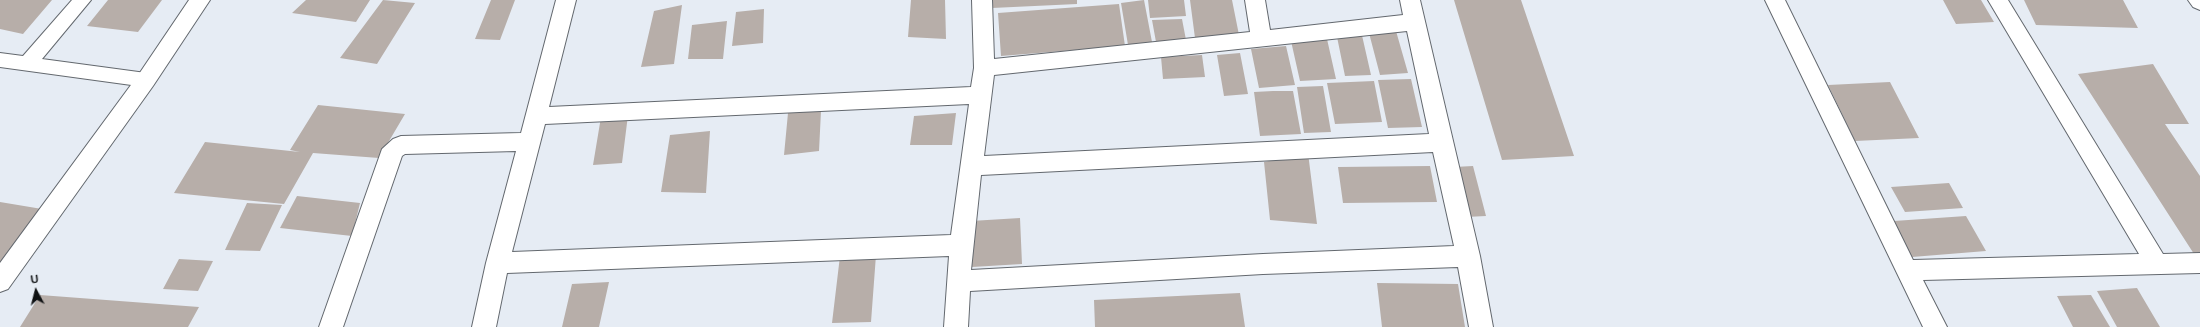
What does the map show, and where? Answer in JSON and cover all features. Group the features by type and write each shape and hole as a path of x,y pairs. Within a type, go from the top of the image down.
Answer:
{"street":[{"path":"0,282 146,80 200,0"},
{"path":"484,327 498,263 566,0"},
{"path":"956,327 961,245 984,68 982,0"},
{"path":"1255,0 1260,38"},
{"path":"1410,0 1468,256 1481,327"},
{"path":"1775,0 1935,327"},
{"path":"1998,0 2157,264"},
{"path":"984,68 1416,22"},
{"path":"536,116 980,95"},
{"path":"331,327 390,155 394,150 406,144 530,142"},
{"path":"971,166 1443,142"},
{"path":"498,263 961,245"},
{"path":"958,281 1262,264 1468,256"},
{"path":"1906,270 2200,263"}],"lane":[{"path":"28,63 82,0"},
{"path":"0,60 146,80"}],"building":[{"path":"0,0 52,0 23,34 0,29"},
{"path":"108,0 162,0 138,32 87,26"},
{"path":"306,0 370,0 356,22 292,13"},
{"path":"383,0 415,3 377,64 340,58"},
{"path":"491,0 515,0 500,40 475,39"},
{"path":"911,0 945,0 946,39 908,37"},
{"path":"992,0 1077,0 1077,4 992,8"},
{"path":"1144,0 1152,42 1128,45 1121,3"},
{"path":"1148,0 1184,0 1186,16 1150,18"},
{"path":"1190,0 1232,0 1239,35 1195,38"},
{"path":"1454,0 1521,0 1574,156 1502,160"},
{"path":"1943,0 1981,0 1994,22 1956,24"},
{"path":"2024,0 2123,0 2138,28 2036,25"},
{"path":"1119,4 1125,46 1001,56 998,13"},
{"path":"682,5 674,64 641,67 654,11"},
{"path":"764,9 763,43 732,46 736,12"},
{"path":"1182,19 1186,40 1156,42 1152,20"},
{"path":"727,21 723,59 688,59 692,25"},
{"path":"1361,31 1371,75 1345,76 1336,32"},
{"path":"1396,31 1408,73 1380,75 1369,33"},
{"path":"1327,39 1336,79 1300,81 1291,41"},
{"path":"1286,46 1295,85 1259,88 1251,49"},
{"path":"1240,53 1248,94 1224,96 1217,55"},
{"path":"1202,55 1205,77 1163,79 1161,57"},
{"path":"2153,64 2189,124 2165,124 2200,176 2200,254 2194,254 2078,74"},
{"path":"1411,79 1422,127 1388,128 1378,80"},
{"path":"1374,81 1382,122 1335,124 1327,83"},
{"path":"1890,82 1919,138 1855,141 1828,85"},
{"path":"1323,86 1331,132 1304,133 1297,87"},
{"path":"1293,91 1301,134 1260,136 1254,92"},
{"path":"318,105 405,114 379,158 313,153 284,204 174,193 205,142 300,152 290,150"},
{"path":"821,111 819,151 784,155 788,113"},
{"path":"956,113 952,145 910,145 914,116"},
{"path":"628,115 622,163 593,165 601,117"},
{"path":"710,131 706,193 661,192 670,135"},
{"path":"1308,153 1317,224 1270,220 1264,162"},
{"path":"1430,166 1437,202 1343,203 1338,167"},
{"path":"1473,166 1486,216 1466,217 1454,167"},
{"path":"1949,183 1963,208 1905,212 1891,187"},
{"path":"297,196 360,203 352,236 280,228"},
{"path":"0,202 48,210 0,270"},
{"path":"247,203 282,205 260,251 225,250"},
{"path":"1966,216 1986,251 1912,257 1894,221"},
{"path":"1020,218 1022,264 972,267 971,221"},
{"path":"876,255 871,322 832,323 840,256"},
{"path":"179,259 213,261 198,291 163,289"},
{"path":"609,282 599,327 562,327 572,284"},
{"path":"1377,283 1458,284 1465,327 1382,327"},
{"path":"2137,288 2160,327 2117,327 2097,291"},
{"path":"1240,293 1245,327 1095,327 1094,300"},
{"path":"40,295 199,307 188,327 20,327"},
{"path":"2091,295 2110,327 2073,327 2057,296"}]}
